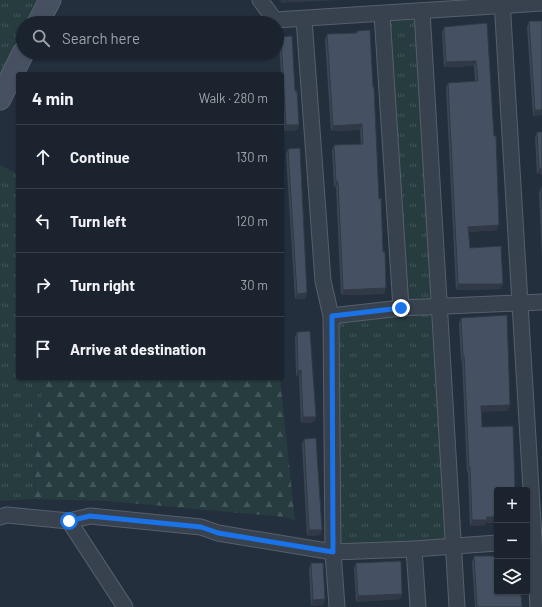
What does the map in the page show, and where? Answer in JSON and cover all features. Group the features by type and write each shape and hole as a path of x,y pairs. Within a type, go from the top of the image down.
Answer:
{"street":[{"path":"42,16 50,0"},
{"path":"260,0 272,16"},
{"path":"284,20 422,11 502,2 542,3"},
{"path":"502,2 538,607"},
{"path":"422,11 457,607"},
{"path":"382,14 401,308"},
{"path":"304,19 323,281 332,316 333,552 337,607"},
{"path":"0,99 20,60"},
{"path":"332,316 401,308 542,302"},
{"path":"0,517 7,514 69,521 90,516 201,527 218,533 333,552 414,549 494,543"},
{"path":"69,521 125,607"},
{"path":"414,549 418,607"}],"green space":[{"path":"0,0 42,0 34,16 16,16 16,50 0,81"},
{"path":"422,11 453,546 333,552 331,316 401,308 382,14"},
{"path":"0,165 16,173 16,380 43,381 36,429 34,499 0,501"},
{"path":"43,380 280,380 295,521 285,517 107,501 34,499 36,429"}],"building":[{"path":"529,21 542,21 542,110 535,110"},
{"path":"487,23 494,136 496,136 499,225 468,227 470,248 501,246 503,284 458,284 448,83 478,81 476,61 446,62 444,27"},
{"path":"370,30 379,199 381,198 386,288 343,290 338,182 336,182 334,145 363,144 362,124 333,126 327,34 357,33 357,31"},
{"path":"292,36 295,91 297,91 299,125 286,125 282,60 284,60 284,37"},
{"path":"537,132 542,132 542,169 539,169"},
{"path":"300,148 307,293 297,294 288,149"},
{"path":"541,187 542,187 542,209"},
{"path":"507,315 510,405 481,406 482,427 513,426 515,487 494,487 494,517 487,517 487,520 472,520 461,318"},
{"path":"310,331 316,417 303,417 301,370 298,371 297,332"},
{"path":"316,438 322,530 309,530 304,439"},
{"path":"474,556 494,556 494,595 521,595 522,607 477,607"},
{"path":"401,561 402,594 358,596 356,563"},
{"path":"311,563 323,563 325,599 313,600"}],"route":[{"path":"69,521 90,516 201,527 218,533 333,552 332,316 401,308"}]}
